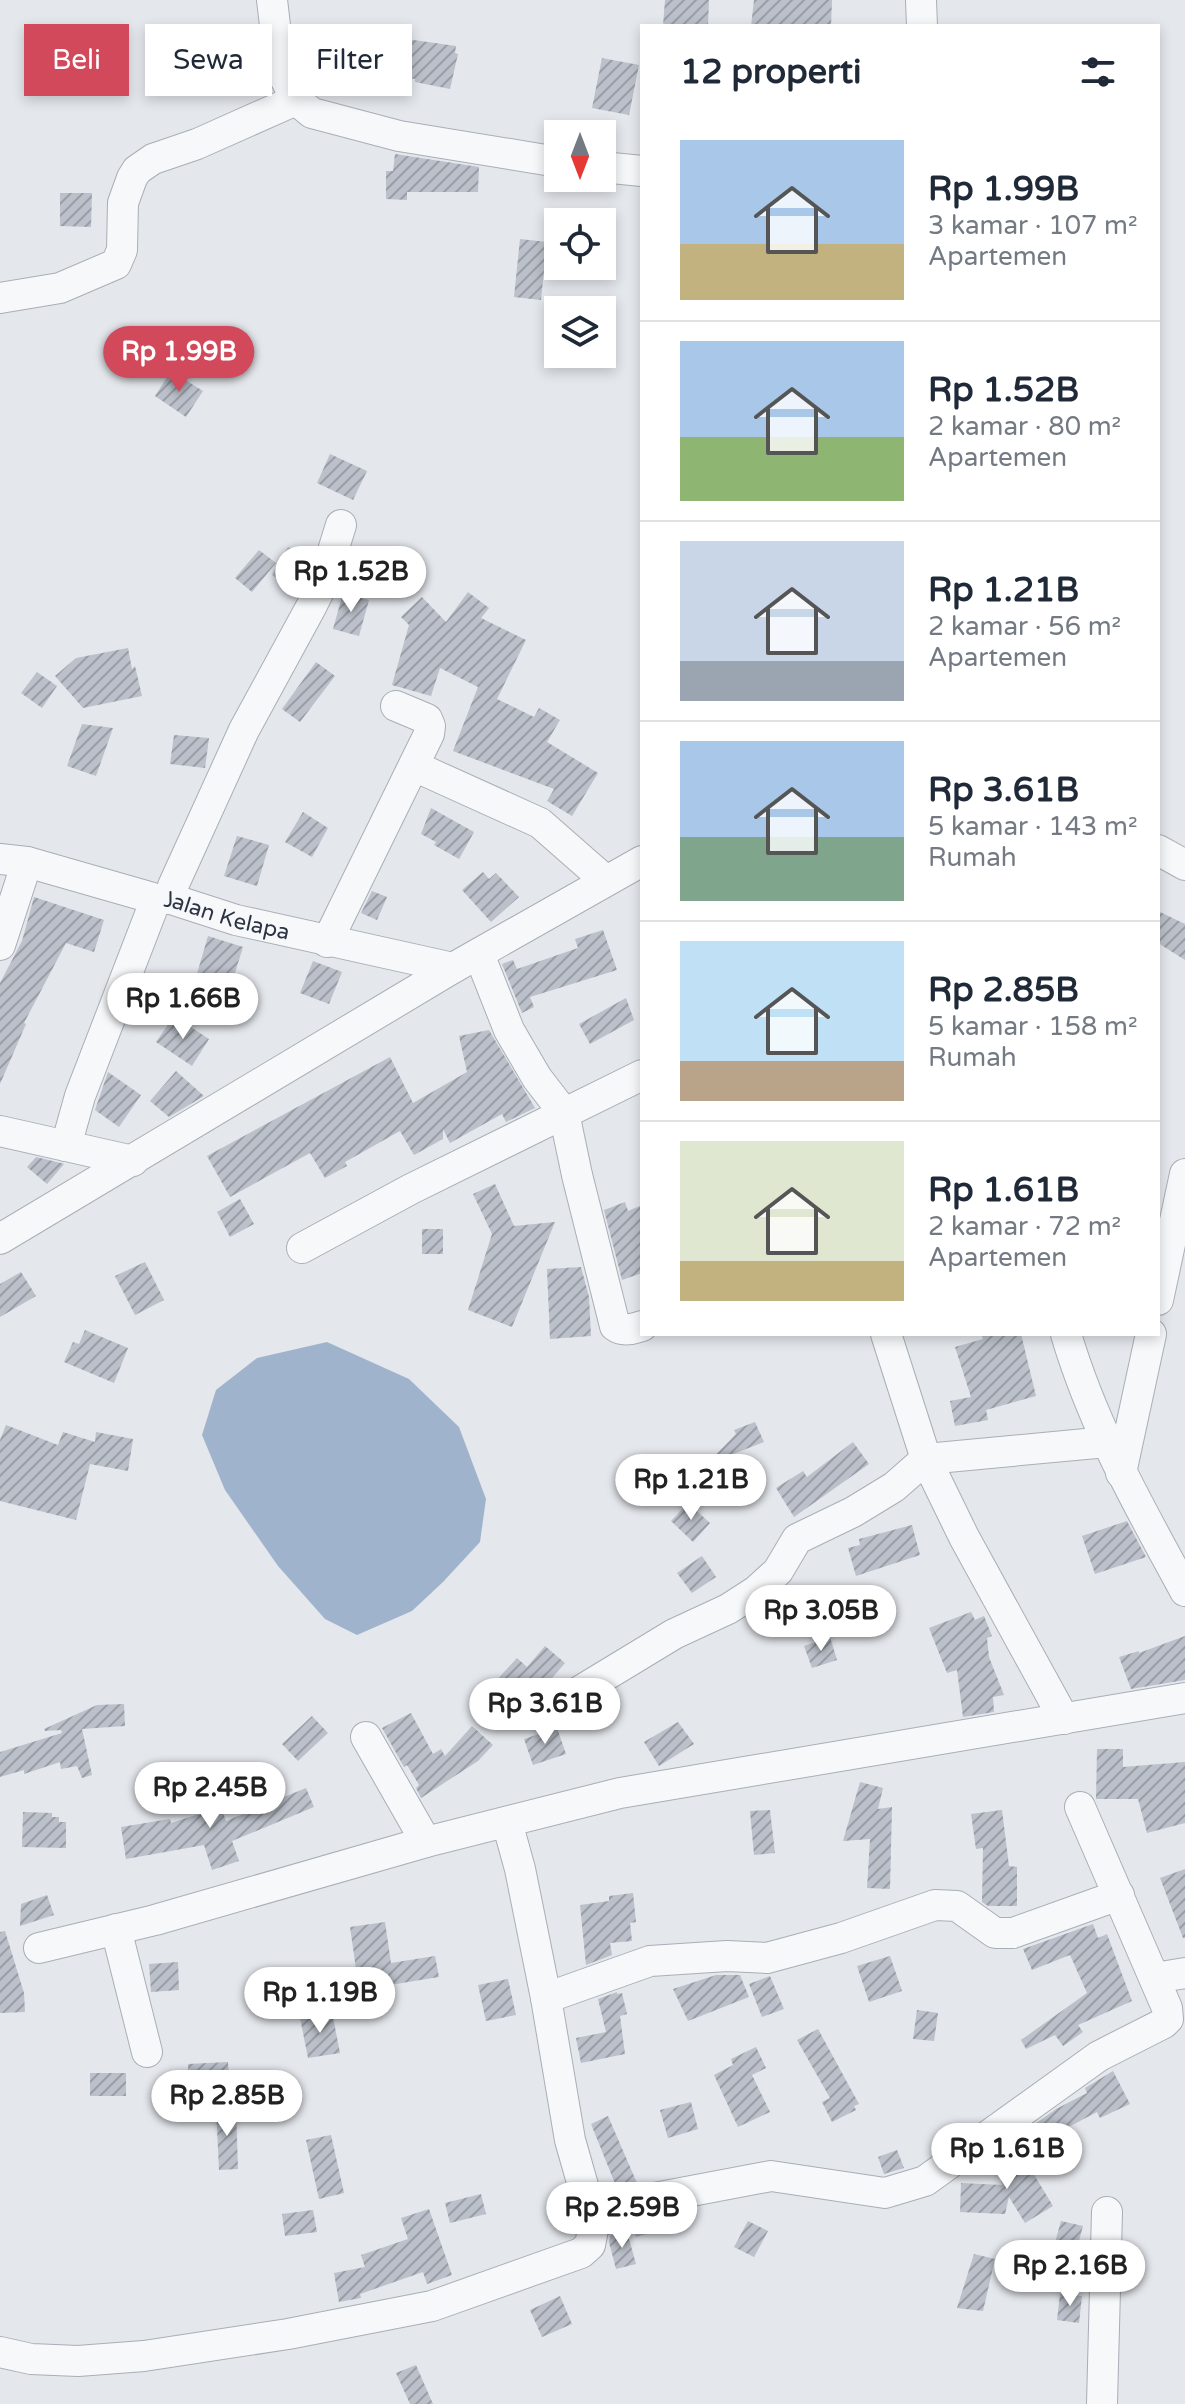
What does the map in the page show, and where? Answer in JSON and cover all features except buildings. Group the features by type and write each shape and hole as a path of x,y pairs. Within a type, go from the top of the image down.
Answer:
{"street":[{"path":"272,0 280,68 296,100 312,113 399,136 544,160"},
{"path":"921,0 922,24"},
{"path":"0,298 60,288 116,264 122,250 123,203 137,170 153,159 197,144 296,100"},
{"path":"616,168 640,171"},
{"path":"66,1146 80,1096 164,899 173,886 225,770 323,583 341,525"},
{"path":"327,942 429,734 429,722 396,706"},
{"path":"414,766 540,823 605,880"},
{"path":"1160,851 1185,865"},
{"path":"0,945 14,861"},
{"name":"Jalan Kelapa","path":"14,861 327,942 466,961"},
{"path":"0,1239 466,961 640,862"},
{"path":"466,961 537,1078 564,1113 615,1326 619,1329 640,1326"},
{"path":"302,1248 411,1189 640,1076"},
{"path":"0,1131 133,1161"},
{"path":"1160,1291 1185,1174"},
{"path":"887,1336 926,1459 964,1537 1064,1719"},
{"path":"1067,1336 1089,1401 1121,1473 1185,1591"},
{"path":"1121,1473 1151,1336"},
{"path":"552,1708 674,1634 728,1609 756,1591 778,1571 797,1539 853,1512 894,1487 926,1459 1107,1442"},
{"path":"39,1948 426,1842 643,1789 1185,1698"},
{"path":"366,1737 426,1842"},
{"path":"594,2224 644,2200 771,2176 885,2193 925,2181 1099,2056 1164,2023 1168,2019 1167,2008 1080,1807"},
{"path":"0,2352 31,2359 63,2360 144,2356 288,2334 432,2306 581,2253 590,2245 594,2224 570,2140 546,1998 520,1869 507,1822"},
{"path":"546,1998 650,1961 727,1956 767,1958 841,1938 935,1905 957,1906 995,1933 1013,1933 1119,1895"},
{"path":"116,1929 147,2052"},
{"path":"1155,1978 1185,1973"},
{"path":"1102,2404 1107,2212"}],"water":[{"path":"327,1342 409,1379 459,1427 486,1499 480,1542 443,1582 412,1611 357,1635 325,1619 278,1566 225,1490 202,1435 216,1390 257,1358"}]}
